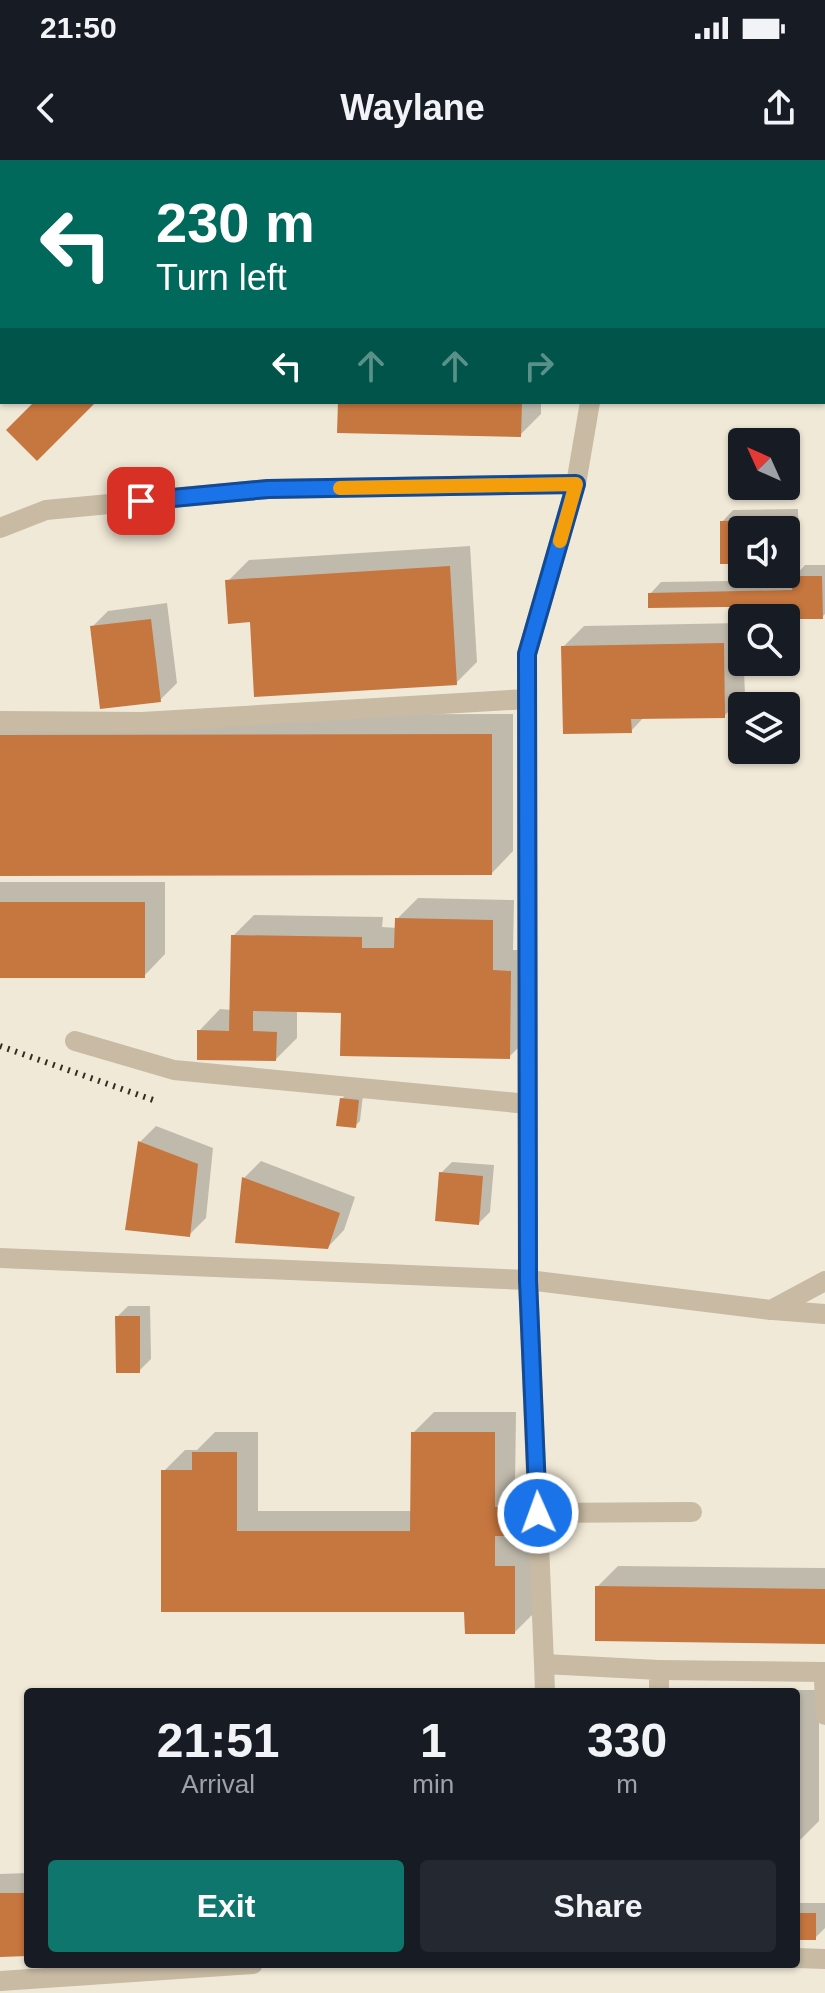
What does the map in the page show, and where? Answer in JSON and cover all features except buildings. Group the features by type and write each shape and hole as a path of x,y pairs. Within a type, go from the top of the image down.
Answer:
{"lane":[{"path":"545,1688 528,1280 527,654 576,484 590,404"},
{"path":"0,528 46,510 268,489 576,484"},
{"path":"0,721 142,722 527,699"},
{"path":"75,1041 174,1070 528,1104"},
{"path":"0,1258 528,1280 825,1314"},
{"path":"771,1310 825,1281"},
{"path":"538,1513 692,1512"},
{"path":"544,1664 824,1673 825,1715"},
{"path":"659,1670 659,1688"},
{"path":"800,1958 825,1959"},
{"path":"0,1981 193,1968"}],"railway":[{"path":"0,1046 156,1101"}],"slow traffic":[{"path":"340,488 576,484 560,541"}],"route":[{"path":"141,501 268,489 576,484 527,654 528,1280 538,1513"}]}
